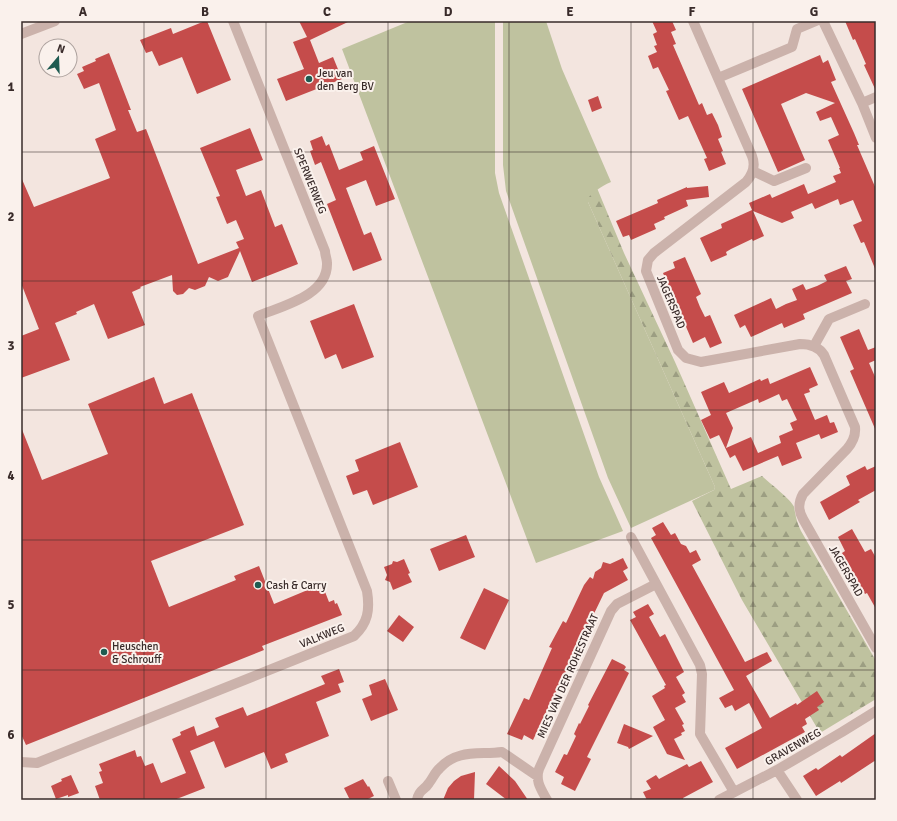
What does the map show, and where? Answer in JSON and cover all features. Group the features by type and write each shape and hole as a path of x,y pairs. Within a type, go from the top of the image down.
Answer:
{"street":[{"path":"21,34 55,21"},
{"name":"SPERWERWEG","path":"233,21 325,251 327,264 322,281 315,290 306,296 258,316"},
{"path":"693,21 752,156 754,162 753,171 774,181 806,168"},
{"path":"718,78 792,47 797,29 816,21"},
{"path":"823,21 862,103 876,138"},
{"path":"862,103 876,97"},
{"name":"JAGERSPAD","path":"753,171 746,182 654,253 648,260 646,266 648,279 678,350 686,358 701,362 800,344 814,346 824,355 855,427 855,432 852,443 847,449 803,494 800,500 799,509 802,519 876,648"},
{"path":"814,346 829,319 865,304"},
{"name":"VALKWEG","path":"21,762 37,763 354,636 363,628 368,612 369,602 367,591 258,316"},
{"path":"631,537 700,665 702,674 700,734 734,792"},
{"name":"MIES VAN DER ROHESTRAAT","path":"537,776 611,611 617,604 656,584"},
{"name":"GRAVENWEG","path":"719,800 777,770 876,710"},
{"path":"417,800 418,793 429,784 441,766 449,760 462,754 490,754 502,752 537,776 538,783 547,800"},
{"path":"777,770 797,800"},
{"path":"388,781 396,800"}],"green space":[{"path":"410,21 495,21 495,173 499,193 599,477 623,531 536,563 342,49"},
{"path":"503,21 546,21 562,69 611,182 597,190 588,202 715,487 714,490 631,528 608,478 506,191 503,165"},
{"path":"597,188 624,253 675,362 731,489 762,476 792,504 801,531 876,661 876,699 820,733 742,600 692,501 714,490 715,487 588,202 588,198"}],"building":[{"path":"207,21 231,80 197,94 182,57 159,66 152,51 146,53 140,40 171,28 173,34"},
{"path":"299,21 350,21 310,40 319,63 333,57 342,79 286,101 277,79 304,69 293,42 307,37"},
{"path":"652,21 672,21 676,30 671,32 676,44 673,45 699,105 702,103 707,115 712,113 718,125 722,137 718,139 726,164 709,171 704,159 707,158 688,116 679,120 666,91 669,90 658,67 653,69 648,56 657,52 654,46 657,45 653,34 657,32"},
{"path":"845,21 876,21 876,91 864,65 866,64 855,39 853,40"},
{"path":"109,53 131,110 128,110 137,132 146,129 198,264 239,248 236,242 244,239 236,220 227,224 216,197 220,196 200,148 250,128 263,160 236,170 246,196 261,190 275,227 282,224 298,264 252,282 240,251 228,277 218,281 209,277 205,286 195,290 189,288 183,294 177,295 173,291 172,275 140,287 141,288 132,292 145,325 108,339 94,304 76,312 77,314 55,323 70,360 21,378 21,336 39,329 21,283 21,177 34,207 110,178 95,139 116,130 99,83 84,89 78,76 78,74 84,71 82,67 96,61 95,59"},
{"path":"820,55 823,63 828,60 836,80 831,82 854,133 859,145 857,145 876,189 876,271 864,242 861,243 853,225 862,221 853,200 840,205 838,199 815,209 812,203 791,212 794,218 782,223 753,211 764,236 753,241 752,239 731,249 726,252 727,255 711,262 700,238 722,228 721,224 752,210 749,203 770,194 772,198 804,184 808,194 836,182 833,176 841,173 828,140 839,135 831,117 820,121 816,112 835,103 806,93 781,104 805,160 778,172 742,89"},
{"path":"598,96 602,108 592,112 588,100"},
{"path":"322,136 326,146 329,144 339,170 363,160 360,152 374,146 395,199 376,206 366,180 346,188 364,235 371,232 382,260 353,271 327,204 336,200 321,162 315,165 310,151 313,150 310,141"},
{"path":"708,186 709,197 686,200 688,206 664,217 665,219 654,224 656,229 631,240 629,235 623,237 616,221 658,203 657,200 687,187"},
{"path":"685,257 701,294 696,297 700,307 705,317 710,315 722,343 710,348 705,337 693,343 663,273 675,268 673,262"},
{"path":"846,266 852,279 846,281 852,293 803,314 805,319 784,328 782,323 751,337 745,325 740,328 734,315 771,298 776,309 797,300 792,289 803,284 806,290 817,286 827,281 824,275"},
{"path":"354,304 374,357 342,369 336,354 325,359 310,321"},
{"path":"859,329 868,350 876,347 876,360 869,363 876,379 876,431 850,371 854,369 840,337"},
{"path":"810,367 818,385 809,389 810,392 804,394 815,420 827,415 830,423 834,422 838,432 821,439 819,434 796,443 802,458 782,466 778,456 743,471 735,455 730,458 719,435 710,439 701,420 711,415 701,392 724,382 729,393 760,379 761,381 768,378 770,384","holes":["779,394 782,401 787,399 797,420 790,423 793,430 779,436 781,443 758,453 751,437 726,448 733,428 726,413 758,399 759,403"]},
{"path":"154,377 164,404 192,393 244,525 151,561 169,607 236,580 234,576 259,566 274,604 322,584 329,602 334,600 335,604 337,603 342,615 262,646 264,650 26,745 21,734 21,427 42,480 108,454 88,404"},
{"path":"400,442 418,487 373,505 367,490 353,495 346,476 359,471 355,460"},
{"path":"865,466 867,470 876,466 876,490 858,500 860,502 829,520 820,502 850,485 846,476"},
{"path":"663,522 671,535 675,533 681,544 686,546 690,553 696,550 701,560 692,565 745,662 767,652 772,661 746,676 770,718 796,703 797,705 817,691 824,702 817,707 819,710 805,719 807,724 802,727 805,732 737,769 725,748 762,728 749,703 735,711 732,705 725,708 719,698 734,690 651,538 656,535 652,528"},
{"path":"852,529 865,552 871,549 876,558 876,609 867,593 865,594 842,553 845,551 838,537"},
{"path":"466,535 475,557 439,571 430,549"},
{"path":"623,558 628,568 623,571 628,580 604,593 533,740 524,735 522,740 507,734 524,698 529,700 552,648 549,647 563,621 566,623 584,585 590,577 593,579 595,572 601,568 603,562 610,564"},
{"path":"404,559 412,582 393,590 390,582 385,580 387,575 384,567 392,564 393,561 397,562"},
{"path":"484,588 509,600 485,650 460,638"},
{"path":"648,604 654,614 649,617 660,637 665,634 684,672 676,677 685,693 682,695 686,702 675,708 684,724 682,725 685,731 681,733 682,735 674,739 685,760 667,754 653,727 665,720 652,696 665,688 664,686 666,685 630,620 636,617 633,612"},
{"path":"399,615 414,627 403,642 387,631"},
{"path":"612,659 624,665 626,667 624,670 629,673 587,757 591,759 575,791 561,784 564,777 555,772 564,754 567,755 576,736 574,734 579,723 580,724 589,706 588,705"},
{"path":"339,669 344,682 338,684 341,692 316,702 329,736 285,754 288,762 271,769 264,752 225,768 214,741 190,751 205,788 174,800 100,800 95,786 103,783 99,772 102,771 99,764 135,750 137,757 141,756 145,766 153,763 161,783 186,773 172,739 181,735 180,732 194,726 197,736 219,727 215,718 243,707 247,716 325,684 321,676"},
{"path":"385,679 398,710 371,721 362,699 372,695 369,685"},
{"path":"624,724 653,736 629,749 628,747 617,743"},
{"path":"876,733 876,760 841,783 840,781 816,796 803,776 816,768 818,770 840,755 842,757"},
{"path":"701,761 713,782 683,798 683,800 647,800 643,792 651,789 646,781 656,775 659,779 687,764 689,767"},
{"path":"499,766 515,781 528,800 507,800 486,784"},
{"path":"475,772 474,800 443,800 448,788 454,781 461,776"},
{"path":"71,775 79,793 56,799 51,786 62,781 61,779"},
{"path":"363,779 368,787 369,786 374,796 366,800 350,800 344,788"}],"place":[{"name":"Jeu van den Berg BV","path":"309,79"},
{"name":"Cash & Carry","path":"258,585"},
{"name":"Heuschen & Schrouff","path":"104,652"}]}
